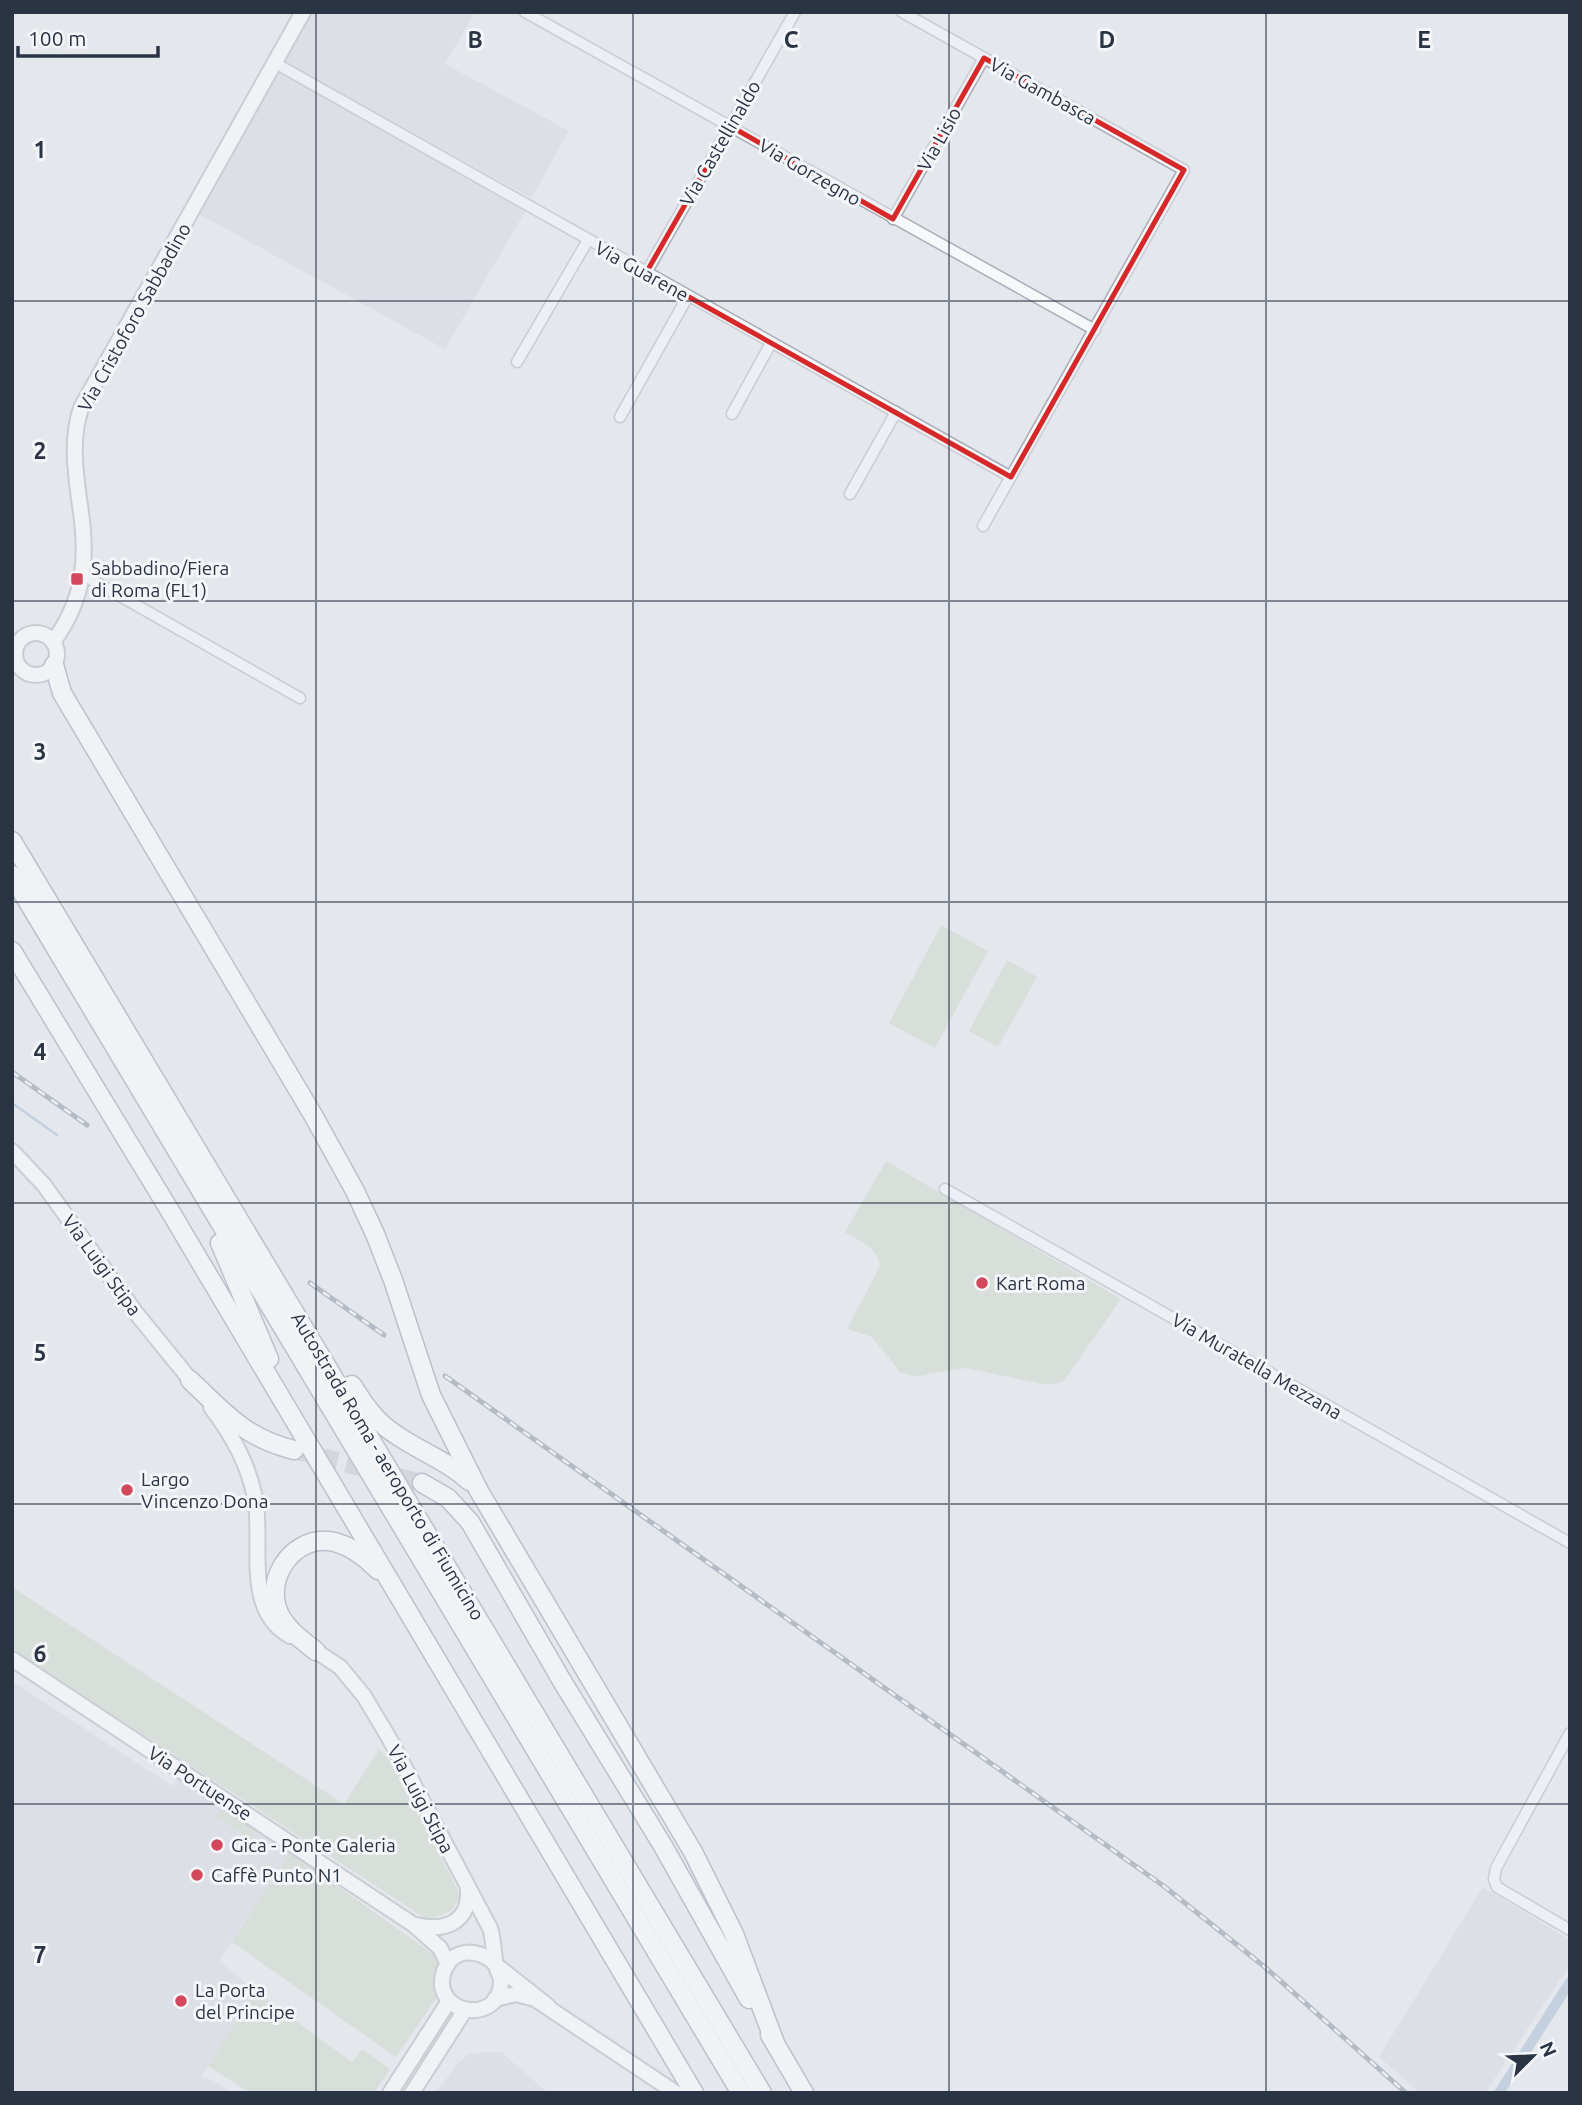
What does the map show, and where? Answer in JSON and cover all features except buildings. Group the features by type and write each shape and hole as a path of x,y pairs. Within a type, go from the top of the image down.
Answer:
{"highway":[{"path":"54,664 62,693 313,1115 355,1191 389,1269 431,1395 479,1491 693,1852 734,1934 775,2043"},
{"name":"Autostrada Roma - aeroporto di Fiumicino","path":"12,841 762,2093"},
{"name":"Autostrada Roma - aeroporto di Fiumicino","path":"12,875 741,2093"},
{"path":"12,951 300,1429 694,2093"},
{"path":"156,1115 193,1198 234,1273 271,1363 295,1409 300,1429"},
{"path":"317,1349 340,1370 381,1424 456,1469 479,1491"},
{"path":"190,1380 253,1436 294,1450"},
{"path":"422,1483 448,1498 470,1522 562,1681 663,1846 804,2093"},
{"path":"316,1651 286,1625 276,1608 274,1594 277,1576 293,1553 314,1542 341,1544 370,1562 396,1591"}],"street":[{"name":"Via Cristoforo Sabbadino","path":"53,642 70,615 83,575 85,546 75,445 81,408 303,12"},
{"name":"Via Gorzegno","path":"525,12 1094,330"},
{"name":"Via Castellinaldo","path":"646,273 794,12"},
{"name":"Via Gambasca","path":"902,12 1184,170 1094,330"},
{"name":"Via Lisio","path":"894,219 984,58"},
{"name":"Via Guarene","path":"275,64 1011,477"},
{"path":"517,362 587,240"},
{"path":"620,417 688,296"},
{"path":"983,526 1094,330"},
{"path":"732,414 771,343"},
{"path":"850,494 895,412"},
{"path":"83,575 300,698"},
{"path":"42,634 53,642 57,653 54,664 44,673 37,675 16,670 16,648 23,637 42,634"},
{"name":"Via Luigi Stipa","path":"12,1151 44,1185 136,1313 232,1437 249,1476 258,1518 258,1582 264,1608 272,1622 281,1630 340,1667 364,1696 468,1885 492,1934 496,1965"},
{"name":"Via Muratella Mezzana","path":"945,1189 1570,1543"},
{"name":"Via Portuense","path":"12,1659 414,1925 439,1948 448,1964"},
{"path":"1570,1733 1496,1868 1494,1878 1497,1887 1570,1930"},
{"path":"414,1925 436,1928 456,1920 468,1904 468,1885"},
{"path":"548,2006 524,1994 495,1999 481,2009 465,2010 449,2001 442,1983 448,1964 454,1957 472,1952 482,1954 548,2006 676,2093"},
{"path":"495,1999 501,1982 496,1965"},
{"path":"390,2093 449,2001"},
{"path":"412,2093 465,2010"}],"highlighted area":[{"path":"984,58 1184,170 1011,477 646,273 730,126 893,219"}],"shaded area":[{"path":"311,12 475,12 445,64 569,131 531,198 283,61"},
{"path":"278,71 526,210 445,349 197,213"},
{"path":"12,1681 172,1786 179,1777 290,1852 219,1961 255,1991 201,2077 212,2080 232,2093 12,2093"},
{"path":"1483,1887 1570,1940 1570,1965 1485,2093 1420,2093 1379,2057"},
{"path":"501,2052 548,2093 436,2093 458,2063 468,2055"}],"green space":[{"path":"941,925 988,951 935,1048 889,1023"},
{"path":"1007,960 1037,977 998,1047 969,1031"},
{"name":"Kart Roma","path":"886,1161 1121,1299 1064,1381 1048,1385 965,1368 918,1376 909,1375 900,1372 872,1337 847,1329 880,1266 872,1250 845,1232"},
{"path":"12,1587 344,1804 379,1749 391,1762 461,1896 451,1911 428,1920 12,1649"},
{"path":"224,1804 258,1826 249,1839 216,1817"},
{"path":"290,1852 437,1957 437,1997 396,2057 232,1942"},
{"path":"255,1991 352,2062 362,2049 390,2069 374,2093 250,2093 208,2066"},
{"path":"452,2006 459,2010 405,2093 397,2093"}],"waterway":[{"path":"12,1103 57,1135"},
{"path":"1499,2093 1570,1982"}],"tunnel":[{"path":"294,1450 422,1483"}],"railway":[{"path":"12,1072 87,1125"},
{"path":"310,1283 384,1335"},
{"path":"445,1376 1165,1887 1266,1968 1406,2093"}],"place":[{"name":"Sabbadino/Fiera di Roma (FL1)","path":"77,579"},
{"name":"Kart Roma","path":"982,1283"},
{"name":"Largo Vincenzo Dona","path":"127,1490"},
{"name":"Gica - Ponte Galeria","path":"217,1845"},
{"name":"Caffè Punto N1","path":"197,1875"},
{"name":"La Porta del Principe","path":"181,2001"}]}
